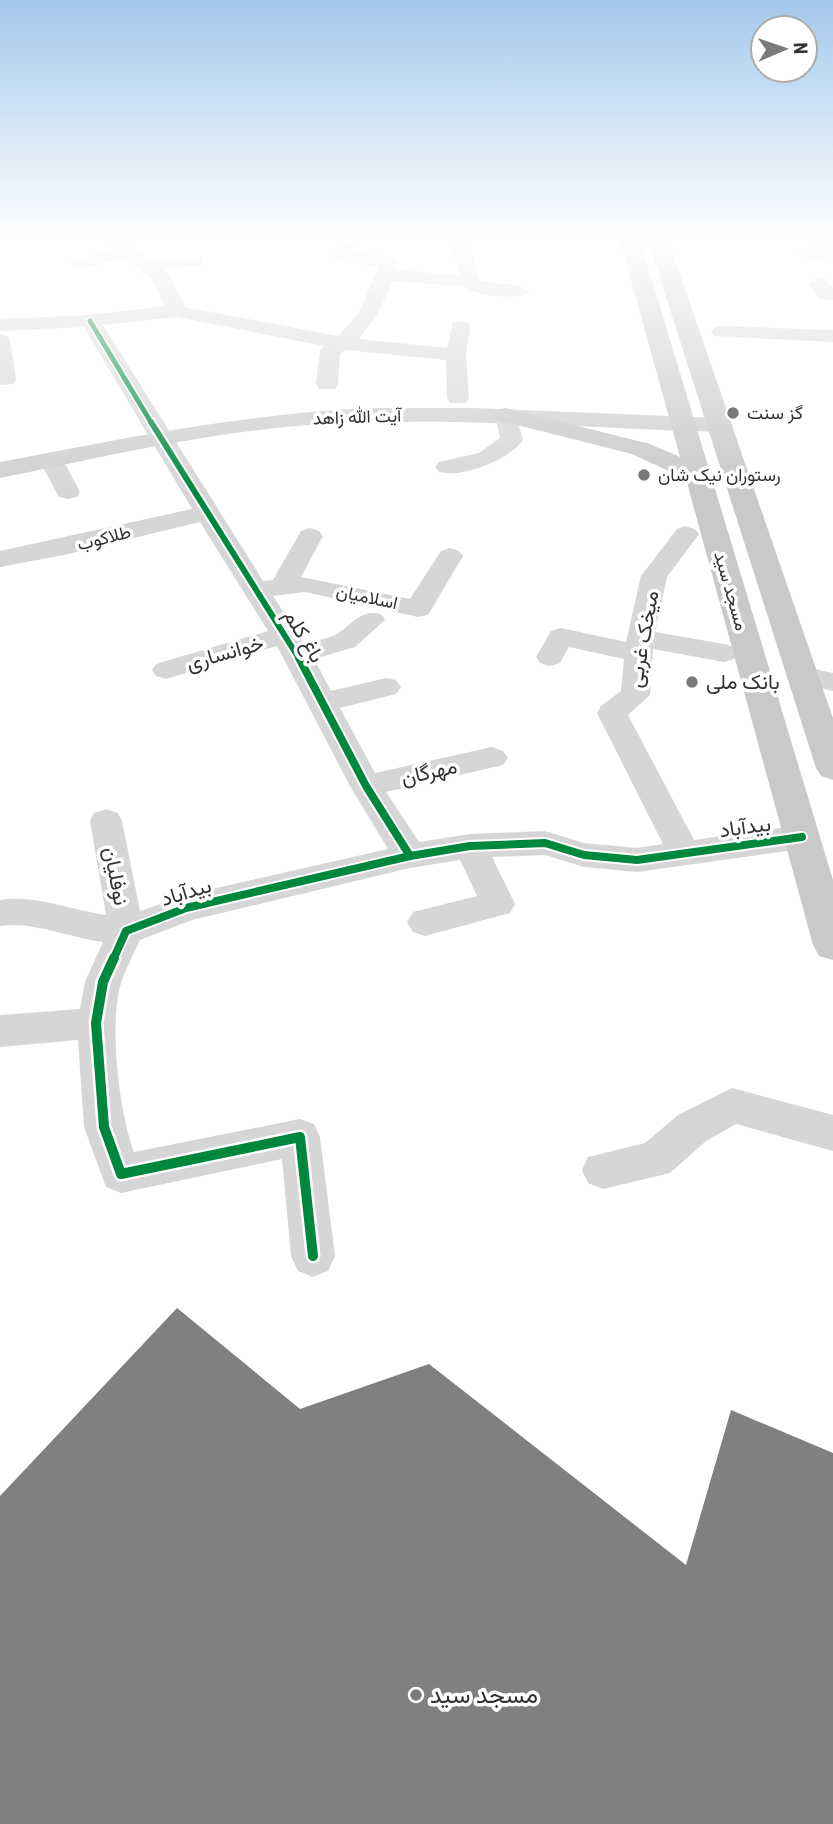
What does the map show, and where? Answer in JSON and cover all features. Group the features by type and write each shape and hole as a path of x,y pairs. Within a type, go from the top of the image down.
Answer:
{"main road":[{"name":"مسجد سید","path":"653,322 833,945"},
{"name":"مسجد سید","path":"685,322 805,676 833,768"},
{"name":"آیت الله زاهد","path":"0,470 51,460 156,431 299,400 362,395 458,398 680,416"},
{"path":"506,415 641,449 698,475"},
{"name":"آیت الله زاهد","path":"0,452 156,431 325,417 716,417"}],"street":[{"path":"0,325 36,322"},
{"name":"باغ کلم","path":"103,322 156,431 207,513 269,588 290,645 366,786 410,856"},
{"path":"224,322 345,344 456,355"},
{"path":"327,384 330,351 345,344 360,322"},
{"path":"458,398 456,355 460,326"},
{"path":"721,332 833,336"},
{"path":"0,380 5,379 1,347"},
{"path":"447,467 487,458 512,440 506,415"},
{"path":"51,460 68,492"},
{"name":"طلاکوب","path":"0,559 64,547 207,513"},
{"name":"میخک غربی","path":"685,854 612,713 635,695 640,645 654,576 687,534"},
{"path":"269,588 310,536"},
{"name":"اسلامیان","path":"269,588 305,584 418,609 450,556"},
{"name":"خوانساری","path":"166,670 290,645 345,641 372,620"},
{"path":"550,657 561,637 724,653"},
{"path":"805,676 833,682"},
{"path":"322,703 386,687"},
{"name":"مهرگان","path":"366,786 492,758"},
{"name":"نوفلیان","path":"106,821 126,931"},
{"name":"بیدآباد","path":"126,931 186,908 410,856 470,846 545,843 584,855 637,860 802,837"},
{"path":"425,922 498,904 470,846"},
{"path":"0,913 18,910 78,925 126,931 103,982 96,1023 104,1127 121,1174 300,1137 313,1256"},
{"path":"0,1031 96,1023"},
{"path":"603,1170 655,1160 692,1128 732,1105 833,1133"}],"building":[{"name":"مسجد سید","path":"177,1308 300,1409 429,1364 686,1565 731,1410 833,1453 833,1824 0,1824 0,1496"}],"cycle path":[{"path":"91,322 297,655 366,786 410,856"},
{"path":"313,1256 300,1137 121,1174 104,1127 96,1023 103,982 126,931 186,908 410,856 470,846 545,843 584,855 637,860 802,837"}],"place":[{"name":"گز سنت","path":"733,413"},
{"name":"رستوران نیک شان","path":"644,475"},
{"name":"بانک ملی","path":"692,682"},
{"name":"مسجد سید","path":"416,1695"}]}
